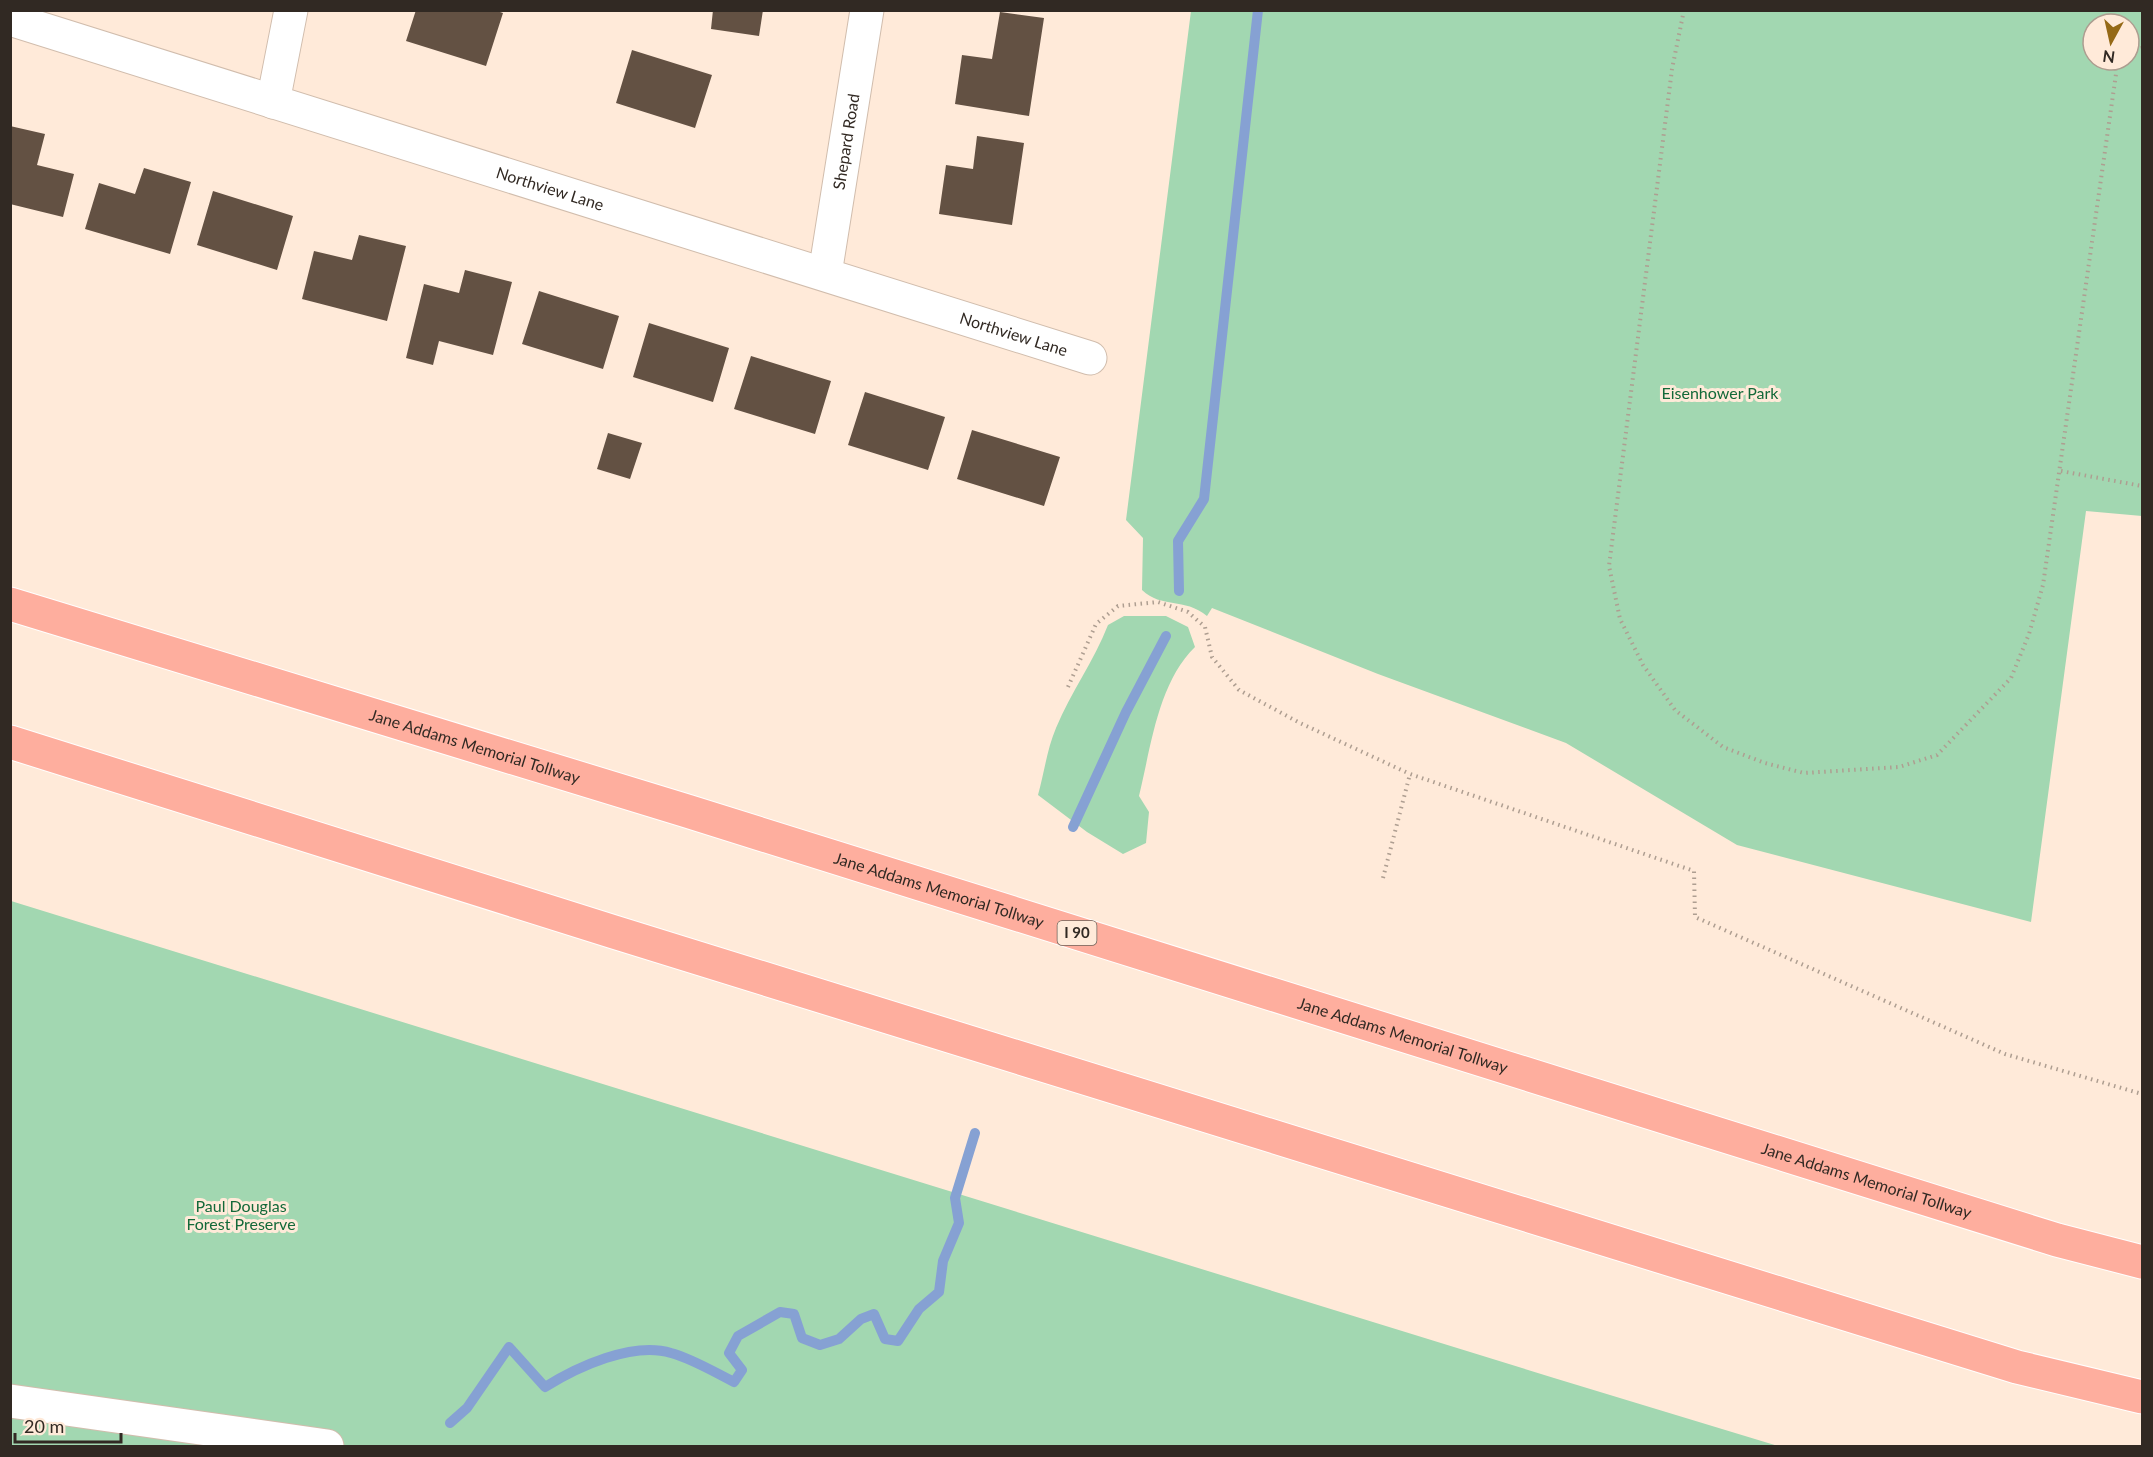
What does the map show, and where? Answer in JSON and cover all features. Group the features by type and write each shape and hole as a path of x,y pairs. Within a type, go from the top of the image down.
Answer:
{"highway":[{"name":"Jane Addams Memorial Tollway","path":"10,604 687,811 2057,1240 2142,1262"},
{"path":"10,742 2006,1364 2142,1397"}],"street":[{"path":"273,102 291,10"},
{"name":"Shepard Road","path":"825,274 867,10"},
{"name":"Northview Lane","path":"10,19 1090,357"},
{"path":"10,1401 327,1446"}],"path":[{"path":"1684,10 1672,69 1609,566 1620,619 1642,665 1675,711 1723,747 1765,763 1804,773 1899,767 1937,755 2011,678 2029,634 2043,585 2061,471 2115,72"},
{"path":"2061,471 2142,486"},
{"path":"1068,687 1096,624 1118,606 1158,602 1188,612 1204,627 1212,657 1239,690 1300,723 1410,774 1694,871 1695,917 2005,1054 2142,1094"},
{"path":"1383,878 1410,774"}],"green space":[{"name":"Eisenhower Park","path":"1191,11 2142,11 2142,516 2086,511 2031,922 1737,845 1566,743 1378,674 1212,608 1207,616 1190,607 1150,596 1142,590 1143,538 1126,520"},
{"path":"1124,616 1166,616 1188,627 1195,647 1182,662 1172,679 1152,737 1139,796 1149,812 1146,843 1123,854 1087,832 1038,795 1050,744 1062,715 1108,625"},
{"name":"Paul Douglas Forest Preserve","path":"11,901 1554,1378 1778,1446 11,1446"}],"building":[{"path":"416,10 494,10 503,13 486,66 406,41"},
{"path":"713,10 763,10 759,36 711,29"},
{"path":"1000,12 1044,18 1029,116 955,104 962,55 992,59"},
{"path":"632,50 712,75 695,128 616,103"},
{"path":"10,126 45,134 37,165 74,174 63,217 10,204"},
{"path":"977,136 1024,143 1012,225 939,214 946,165 973,169"},
{"path":"144,168 191,182 170,254 85,229 99,183 135,194"},
{"path":"213,191 293,216 277,270 197,245"},
{"path":"359,235 406,246 387,321 302,299 314,251 352,260"},
{"path":"465,270 512,282 493,355 439,341 433,365 406,358 424,284 459,293"},
{"path":"539,291 619,316 603,369 522,344"},
{"path":"649,323 729,348 713,402 633,377"},
{"path":"751,356 831,381 815,434 734,409"},
{"path":"865,392 945,417 928,470 848,445"},
{"path":"972,430 1060,457 1044,506 957,479"},
{"path":"608,433 642,443 630,479 597,469"}],"waterway":[{"path":"1179,591 1178,541 1204,499 1258,10"},
{"path":"1073,827 1126,712 1166,636"},
{"path":"450,1423 467,1408 509,1347 545,1387 589,1364 640,1350 671,1353 695,1362 734,1382 742,1370 729,1353 738,1336 780,1312 794,1314 802,1338 820,1345 839,1339 861,1319 874,1314 885,1339 898,1341 919,1309 939,1292 943,1261 959,1223 955,1198 975,1133"}]}
